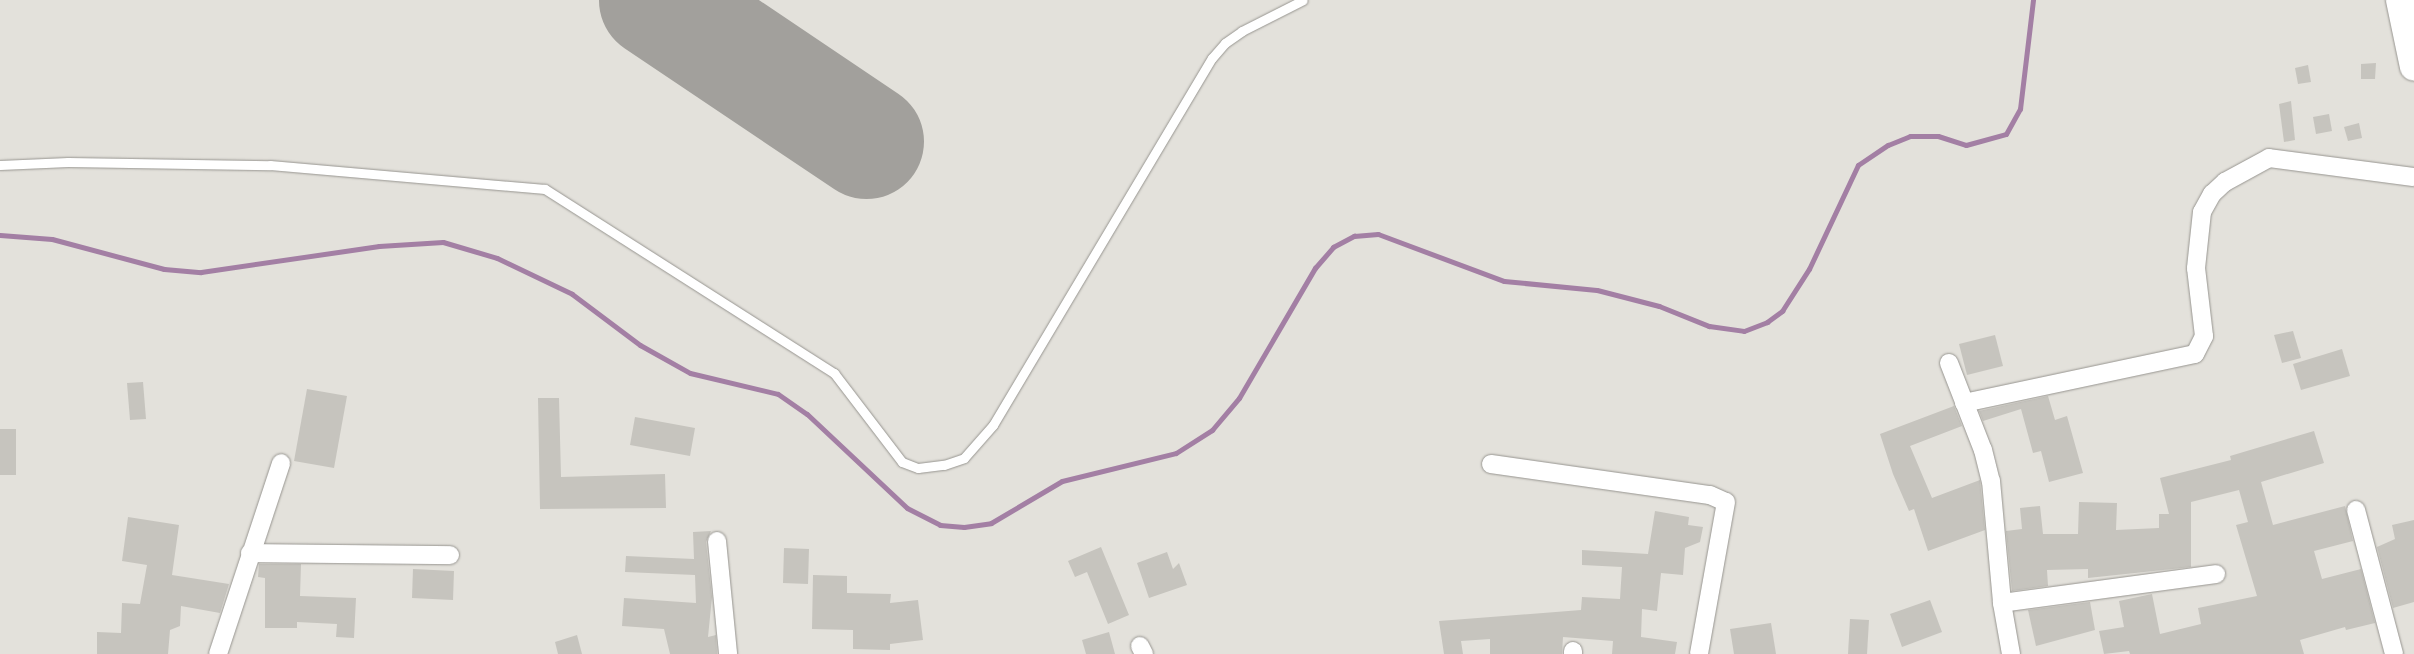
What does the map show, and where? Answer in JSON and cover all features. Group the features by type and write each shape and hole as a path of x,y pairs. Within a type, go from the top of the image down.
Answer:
{"main road":[{"path":"2400,0 2414,67"}],"street":[{"path":"1964,403 2195,354 2204,336 2196,268 2202,212 2212,194 2225,182 2269,158 2414,177"},
{"path":"1949,363 1983,450 1991,481 2002,603 2011,654"},
{"path":"218,654 281,463"},
{"path":"1491,464 1710,495 1726,502 1699,654"},
{"path":"2356,510 2394,654"},
{"path":"717,541 728,654"},
{"path":"250,553 450,556"},
{"path":"2002,603 2216,574"}],"lane":[{"path":"0,165 68,162 270,165 545,189 834,373 902,462 918,468 944,465 964,458 993,425 1212,58 1224,43 1242,31 1303,0"}],"building":[{"path":"2376,63 2375,79 2361,79 2361,64"},
{"path":"2308,65 2311,82 2298,84 2295,68"},
{"path":"2291,101 2295,140 2284,142 2279,104"},
{"path":"2329,114 2332,131 2316,134 2313,117"},
{"path":"2359,123 2362,138 2348,141 2344,127"},
{"path":"2293,331 2301,358 2282,363 2274,335"},
{"path":"1995,335 2003,366 1967,375 1959,344"},
{"path":"2342,349 2350,376 2301,390 2293,364"},
{"path":"143,382 146,419 130,420 127,383"},
{"path":"307,389 347,396 334,468 294,461"},
{"path":"2048,396 2055,420 2067,416 2083,473 2049,482 2041,451 2033,453 2021,409 1983,421 1979,411"},
{"path":"538,398 559,398 561,477 665,474 666,508 540,509"},
{"path":"1954,406 1962,426 1910,446 1932,498 1980,480 1985,530 1928,551 1914,509 1909,511 1893,474 1880,434"},
{"path":"635,417 695,428 690,456 630,445"},
{"path":"0,429 16,429 16,475 0,475"},
{"path":"2314,431 2324,463 2261,482 2273,525 2345,506 2353,541 2314,551 2322,579 2361,569 2375,623 2346,630 2345,627 2300,640 2304,654 2130,654 2129,651 2104,654 2099,631 2124,627 2119,601 2152,594 2160,634 2201,624 2198,608 2257,596 2236,525 2248,522 2239,490 2191,502 2191,567 2088,578 2088,569 2047,570 2048,586 2012,591 2006,531 2022,529 2020,508 2040,506 2043,534 2078,534 2079,502 2117,503 2116,530 2159,528 2159,514 2169,514 2160,478 2231,460 2230,456"},
{"path":"1655,511 1689,517 1688,525 1703,527 1700,542 1685,548 1683,575 1661,573 1657,611 1642,609 1641,637 1677,642 1675,654 1612,654 1613,641 1563,637 1562,654 1490,654 1490,639 1461,641 1463,654 1444,654 1439,621 1581,610 1582,597 1620,599 1622,567 1582,565 1582,550 1648,554"},
{"path":"128,517 179,525 172,575 229,584 220,613 181,606 180,626 170,630 168,654 97,654 97,632 121,633 122,603 140,604 147,565 122,561"},
{"path":"2414,520 2414,602 2393,608 2377,547 2395,539 2392,525"},
{"path":"711,531 706,542 712,597 708,637 716,635 717,654 670,654 664,629 622,626 624,598 696,603 695,575 625,572 626,556 694,559 693,532"},
{"path":"1101,547 1129,615 1108,624 1087,572 1075,577 1068,561"},
{"path":"784,548 809,549 808,584 783,583"},
{"path":"1167,552 1173,569 1179,563 1187,585 1149,598 1137,563"},
{"path":"259,564 301,564 300,596 356,598 354,638 336,637 337,624 297,622 297,628 265,628 265,578 258,577"},
{"path":"413,569 454,571 453,600 412,598"},
{"path":"813,575 847,576 847,593 891,594 890,603 918,600 923,640 890,644 890,650 853,649 853,630 812,629"},
{"path":"1930,600 1942,632 1902,647 1890,614"},
{"path":"2090,602 2095,630 2036,646 2028,610"},
{"path":"1850,619 1869,620 1867,654 1848,654"},
{"path":"1771,623 1776,654 1734,654 1730,629"},
{"path":"1109,632 1115,654 1086,654 1082,640"},
{"path":"577,635 582,654 558,654 555,642"}],"waterway":[{"path":"0,235 52,239 164,269 201,272 379,246 443,242 497,258 572,294 640,345 690,373 778,394 807,414 907,508 940,525 964,527 991,523 1062,481 1176,453 1212,430 1239,398 1315,268 1333,247 1354,236 1378,234 1504,281 1597,290 1659,306 1709,326 1744,331 1767,322 1782,311 1809,269 1858,165 1888,145 1910,136 1938,136 1966,145 2006,134 2020,109 2033,0"}],"runway":[{"path":"656,0 866,141"}]}
